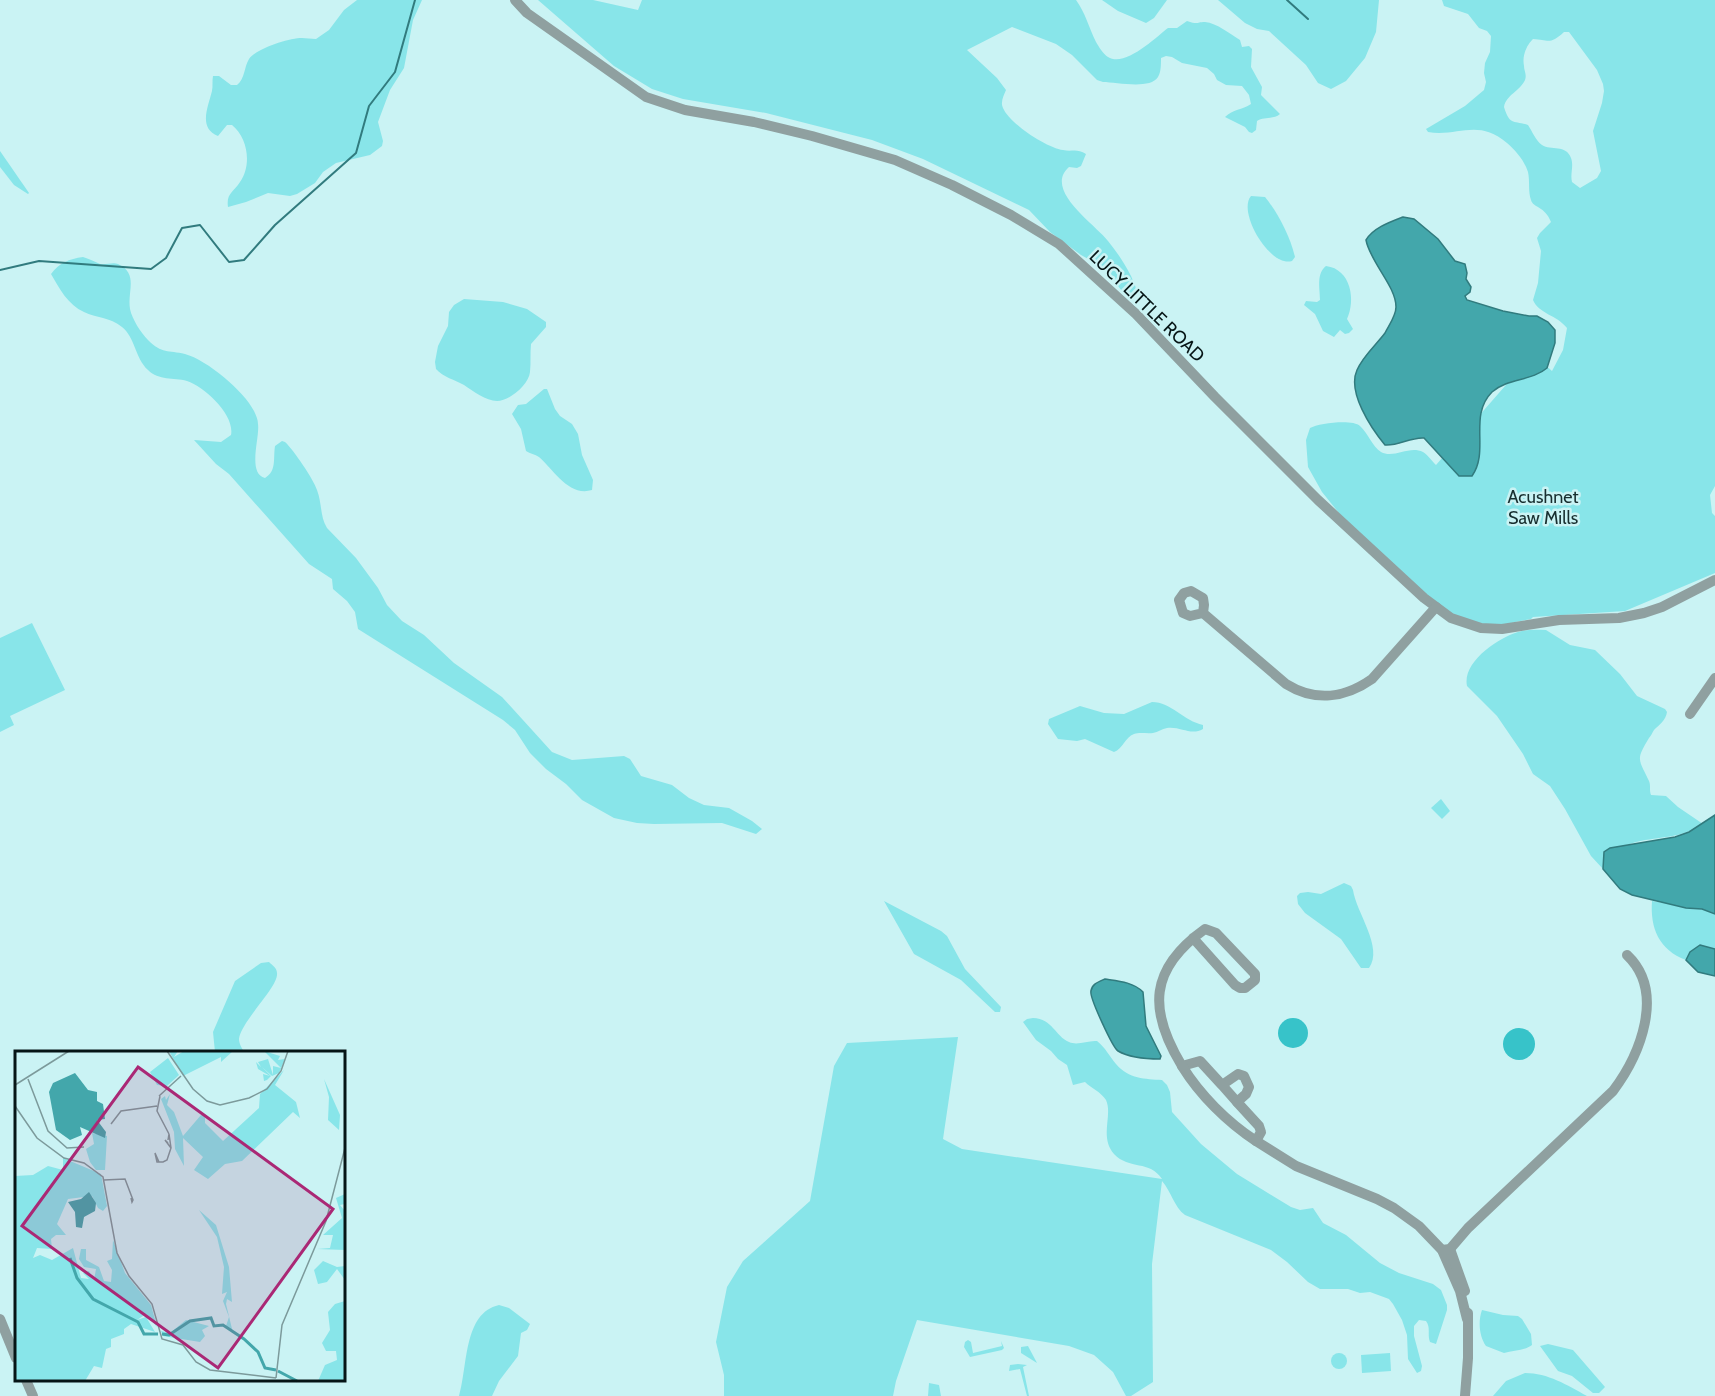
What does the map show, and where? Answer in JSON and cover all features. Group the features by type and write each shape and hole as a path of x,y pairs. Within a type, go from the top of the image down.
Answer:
{"street":[{"name":"LUCY LITTLE ROAD","path":"515,0 527,13 646,97 685,110 754,122 895,160 1011,215 1059,244 1136,314 1318,500 1450,618 1481,628 1527,626 1559,620 1619,618 1662,607 1715,580"},
{"path":"1203,613 1297,691 1321,696 1335,696 1360,687 1372,679 1436,607"},
{"path":"1690,714 1715,678"},
{"path":"1192,938 1235,985 1245,988 1255,980 1250,968 1216,933 1205,928 1192,938 1174,957 1166,969 1159,996 1159,1010 1162,1025 1182,1066 1198,1089 1226,1117 1256,1141 1296,1166 1362,1192 1394,1208 1446,1250 1465,1291 1468,1309 1465,1396"},
{"path":"1446,1250 1613,1091 1628,1070 1641,1039 1645,1021 1646,997 1643,976 1627,955"},
{"path":"1182,1066 1200,1061 1259,1126 1261,1132 1256,1141"},
{"path":"1222,1085 1238,1074 1244,1076 1249,1088 1237,1102"},
{"path":"0,1319 15,1356"},
{"path":"26,1381 33,1396"}],"green space":[{"path":"357,0 422,0 413,20 404,68 390,90 378,122 383,141 382,146 370,155 336,163 323,172 315,183 297,194 290,196 268,193 228,207 229,196 244,175 247,160 242,137 232,125 227,125 218,136 208,128 206,116 213,76 219,76 231,85 237,85 242,80 249,59 253,55 274,44 289,40 316,39 329,30 344,10"},
{"path":"538,0 593,0 638,10 642,0 1076,0 1100,48 1106,56 1115,59 1131,55 1168,28 1177,28 1187,21 1205,22 1219,27 1240,40 1242,47 1249,46 1252,49 1251,67 1262,87 1261,95 1280,114 1257,121 1256,130 1249,132 1245,127 1225,117 1251,104 1249,95 1242,86 1226,85 1217,80 1207,68 1182,63 1172,57 1161,58 1160,73 1154,81 1132,84 1097,80 1072,55 1056,44 1012,27 967,50 997,78 1006,90 1002,106 1013,121 1048,145 1086,154 1081,166 1069,167 1063,176 1062,186 1066,196 1108,241 1123,263 1136,287 1134,298 1124,294 1110,275 1099,265 1050,232 1029,210 923,159 872,140 766,113 683,99 652,89 614,66"},
{"path":"1102,0 1167,0 1154,18 1146,23 1118,11"},
{"path":"1218,0 1379,0 1376,32 1365,58 1346,81 1331,89 1318,83 1306,65 1269,31 1257,29 1245,23"},
{"name":"Acushnet Saw Mills","path":"1442,0 1715,0 1715,486 1710,495 1712,513 1715,516 1715,573 1625,611 1533,617 1508,625 1476,628 1439,607 1343,518 1322,492 1308,467 1306,440 1310,428 1343,422 1360,426 1381,452 1391,454 1418,450 1425,453 1436,465 1533,354 1552,371 1563,350 1567,328 1539,308 1533,300 1538,283 1541,251 1537,238 1551,222 1546,213 1532,203 1528,172 1522,160 1507,143 1487,131 1439,133 1428,132 1426,129 1465,106 1484,90 1486,82 1485,63 1490,52 1491,36 1487,31 1479,28 1468,14 1444,6","holes":["1564,32 1569,32 1597,70 1604,91 1593,131 1601,171 1597,178 1580,188 1572,182 1572,161 1569,154 1562,149 1542,145 1528,125 1510,120 1504,107 1507,99 1525,80 1525,51 1533,39 1552,40"]},
{"path":"0,151 28,194 14,185 0,167"},
{"path":"1251,196 1265,197 1274,210 1293,249 1295,257 1292,261 1283,261 1274,256 1258,237 1248,214"},
{"path":"83,257 100,264 116,263 124,268 131,284 129,302 131,313 137,326 148,340 161,350 194,357 214,369 249,403 258,422 255,462 260,475 265,478 269,475 273,468 275,446 282,441 285,442 315,485 327,528 356,558 378,588 387,605 402,621 424,635 454,663 502,697 552,752 572,760 624,756 630,759 641,776 672,785 689,798 704,805 729,808 762,829 756,834 722,823 654,824 614,818 582,800 546,769 530,753 515,730 503,720 358,629 355,612 347,601 333,589 332,579 309,564 229,474 216,464 194,440 221,442 231,435 231,427 224,411 210,395 187,381 161,377 152,373 140,360 130,336 122,327 113,321 78,309 64,296 51,274 65,262"},
{"path":"1326,266 1341,273 1346,279 1351,295 1347,319 1353,329 1345,334 1340,330 1334,337 1323,331 1315,314 1304,305 1306,301 1320,300 1320,277"},
{"path":"464,299 503,302 527,309 546,322 546,327 531,344 529,377 523,386 508,398 497,401 488,399 436,369 438,346 448,326 449,312 454,305"},
{"path":"547,389 560,416 572,424 578,434 582,455 593,480 592,490 576,490 569,486 539,457 526,451 521,429 512,414 518,405 526,404"},
{"path":"32,623 65,690 10,716 14,725 0,732 0,638"},
{"path":"1546,630 1570,645 1595,650 1620,674 1637,696 1665,709 1667,712 1665,717 1654,730 1640,756 1641,764 1650,783 1651,795 1666,796 1703,824 1678,835 1636,842 1604,852 1603,869 1591,856 1550,786 1533,774 1523,754 1497,716 1467,686 1470,668 1492,645 1518,632"},
{"path":"1152,702 1171,708 1203,725 1203,729 1194,732 1167,728 1153,733 1134,734 1114,752 1085,739 1077,741 1058,739 1048,724 1049,719 1080,706 1104,713 1124,714"},
{"path":"1441,799 1450,811 1442,819 1431,808"},
{"path":"1344,883 1351,886 1353,890 1371,940 1373,960 1369,968 1361,968 1341,939 1305,913 1298,904 1297,896 1300,893 1321,894"},
{"path":"884,901 947,936 965,969 1001,1007 1000,1012 995,1012 961,980 914,954"},
{"path":"1652,901 1702,909 1715,914 1715,949 1704,946 1690,952 1686,960 1669,950 1658,937 1655,929"},
{"path":"269,962 274,967 277,973 276,979 241,1032 239,1041 244,1051 215,1051 213,1032 235,981 261,963"},
{"path":"1033,1018 1045,1021 1069,1042 1097,1041 1126,1073 1162,1080 1170,1092 1172,1112 1201,1144 1237,1174 1291,1207 1300,1210 1313,1208 1323,1223 1346,1235 1380,1263 1399,1273 1433,1284 1441,1290 1447,1310 1436,1344 1430,1342 1426,1321 1419,1320 1414,1326 1421,1371 1417,1373 1408,1359 1407,1335 1402,1320 1389,1299 1370,1292 1320,1289 1308,1282 1271,1250 1185,1215 1178,1208 1162,1181 1152,1264 1153,1382 1131,1396 1126,1396 1113,1372 1094,1355 1069,1346 917,1320 893,1396 724,1396 724,1375 716,1342 727,1287 743,1261 810,1201 834,1066 847,1043 958,1037 943,1139 962,1149 1162,1179 1152,1169 1126,1162 1114,1154 1107,1140 1108,1106 1106,1100 1085,1082 1073,1085 1067,1065 1036,1040 1023,1022"},
{"path":"499,1305 509,1308 530,1324 527,1330 521,1333 518,1356 499,1381 492,1396 459,1396 473,1330 487,1310"},
{"path":"1482,1310 1518,1316 1531,1334 1532,1345 1504,1353 1486,1346 1480,1328"},
{"path":"968,1340 971,1342 973,1353 1002,1346 1001,1341 1004,1348 970,1357 964,1347"},
{"path":"1548,1344 1573,1350 1605,1387 1599,1393 1593,1393 1572,1376 1558,1371 1540,1346"},
{"path":"1028,1346 1037,1363 1021,1353 1021,1347"},
{"path":"1339,1353 1347,1361 1339,1369 1331,1361"},
{"path":"1390,1353 1391,1371 1362,1373 1361,1355"},
{"path":"1010,1365 1027,1365 1023,1367 1029,1396 1027,1396 1020,1369 1009,1371"},
{"path":"1525,1373 1549,1377 1587,1396 1493,1396 1506,1381"},
{"path":"929,1383 939,1385 941,1396 928,1396"}],"shaded area":[{"path":"1403,217 1414,219 1438,239 1455,261 1465,264 1466,279 1471,287 1470,292 1465,296 1467,300 1503,311 1537,316 1548,322 1555,330 1555,343 1547,368 1534,375 1498,387 1485,401 1481,412 1479,456 1472,476 1459,476 1424,438 1385,445 1367,420 1355,389 1357,370 1366,355 1385,333 1396,310 1392,291 1372,257 1366,240 1377,229"},
{"path":"1715,815 1715,914 1702,909 1686,908 1632,895 1620,889 1603,869 1604,852 1610,848 1675,837 1689,832"},
{"path":"1700,945 1715,949 1715,976 1698,972 1686,960 1690,952"},
{"path":"1105,979 1130,984 1143,992 1146,1026 1161,1056 1160,1059 1133,1057 1115,1048 1091,995 1094,985"},
{"path":"1293,1018 1304,1022 1308,1033 1304,1044 1293,1048 1282,1044 1278,1033 1282,1022"},
{"path":"1519,1028 1530,1033 1535,1044 1530,1055 1519,1060 1508,1055 1503,1044 1508,1033"}],"waterway":[{"path":"0,270 39,261 151,269 166,258 182,228 200,225 229,262 244,260 275,225 356,153 369,106 395,72 415,0"},
{"path":"1287,0 1308,19"}]}
